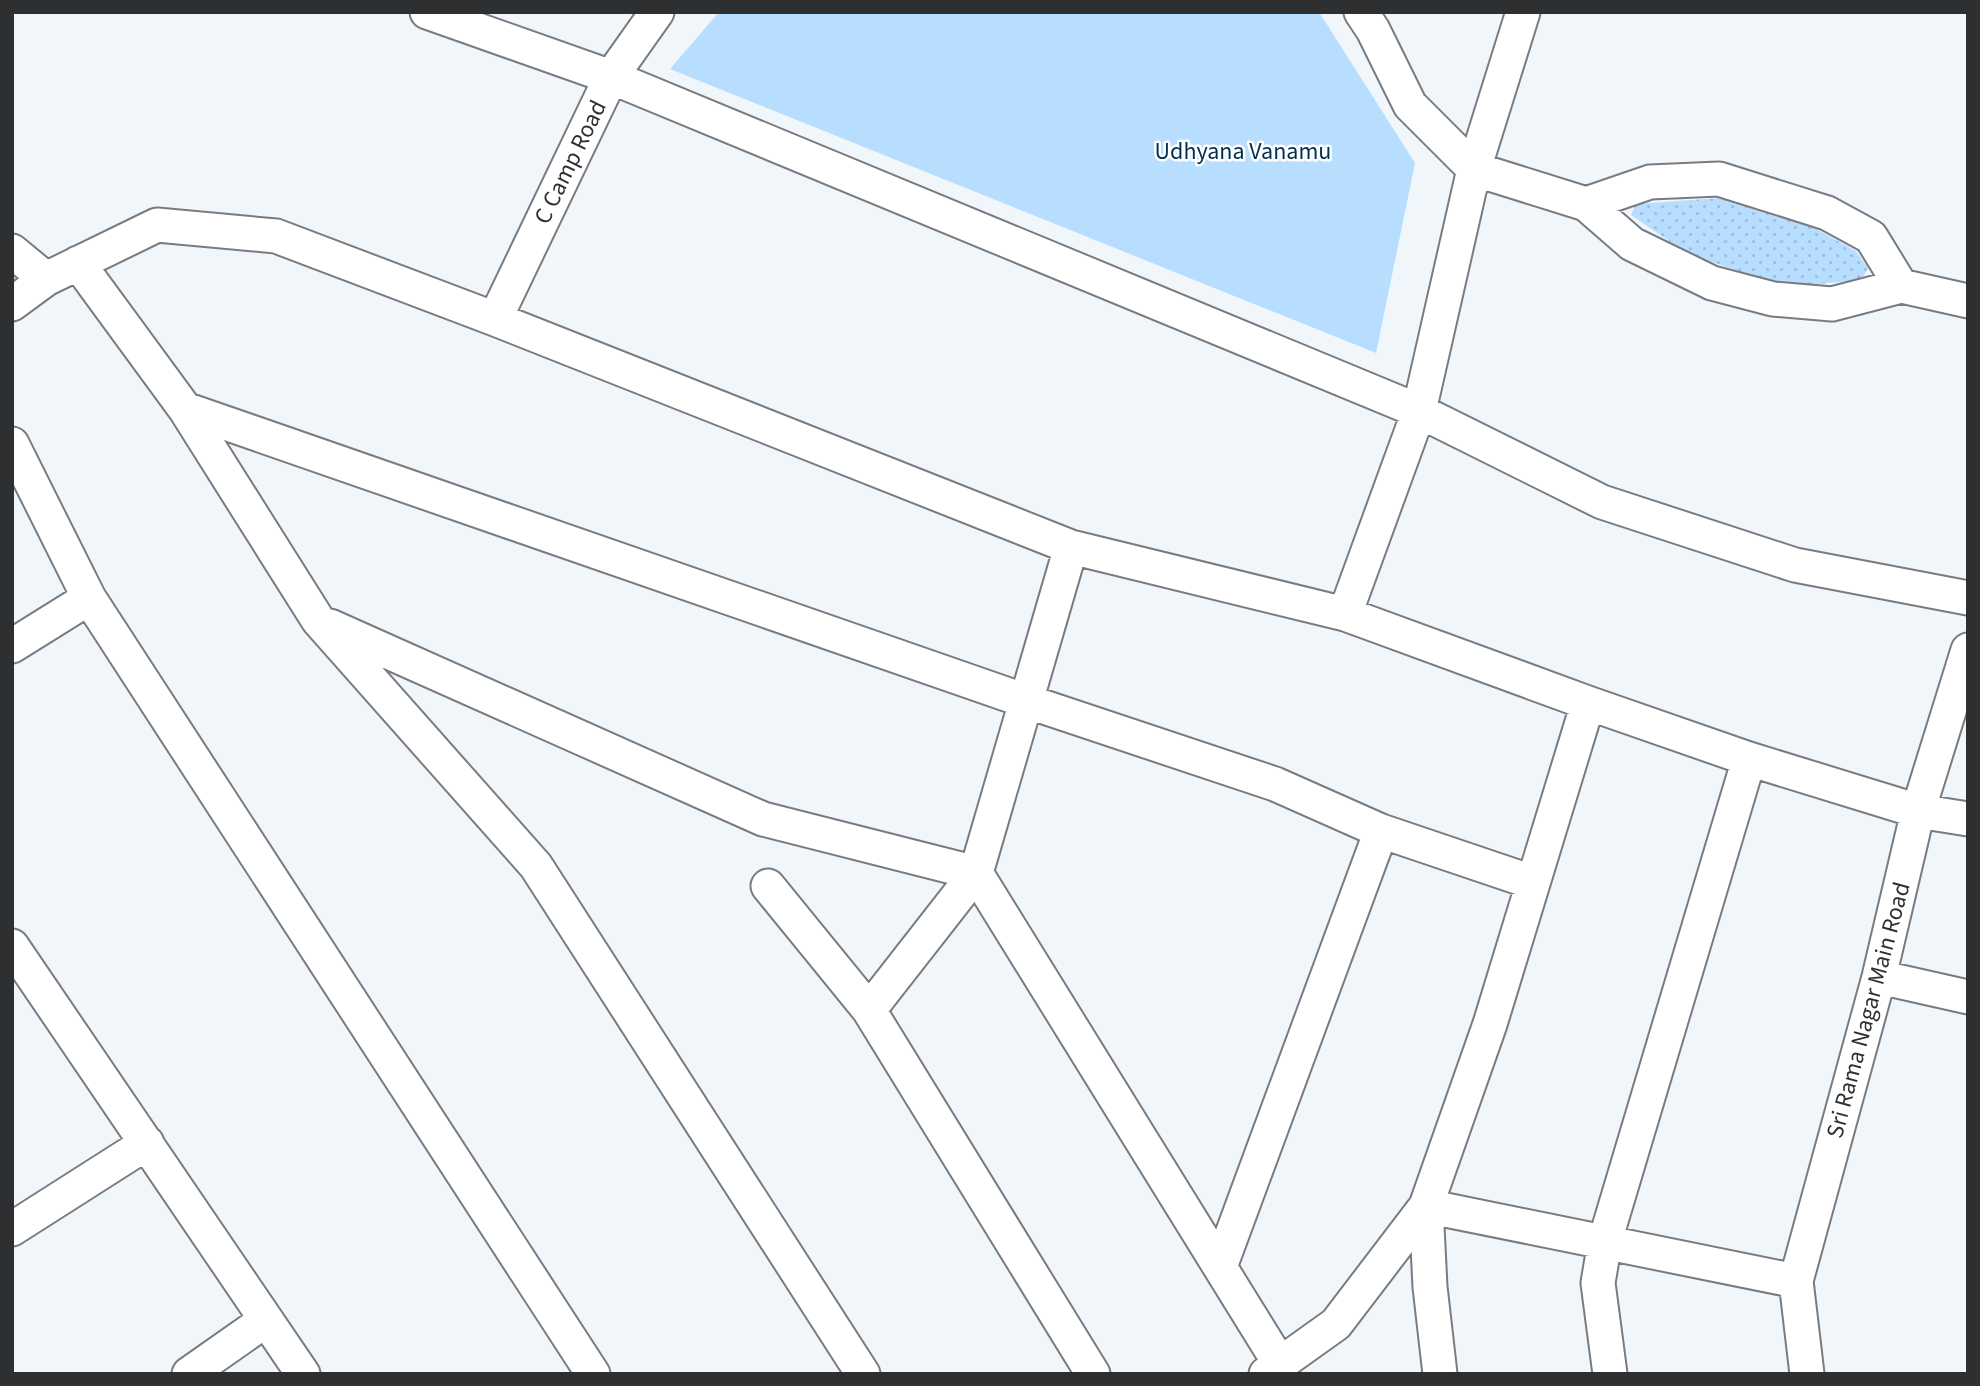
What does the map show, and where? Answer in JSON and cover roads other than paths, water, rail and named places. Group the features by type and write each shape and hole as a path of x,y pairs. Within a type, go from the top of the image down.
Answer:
{"street":[{"path":"427,12 611,77 1419,411 1602,502 1795,565 1968,598"},
{"name":"C Camp Road","path":"495,319 611,77 657,12"},
{"path":"1361,12 1373,30 1410,105 1474,169 1586,204 1632,244 1712,283 1773,299 1832,304 1901,286 1968,301"},
{"path":"1345,614 1419,411 1474,169 1523,12"},
{"path":"1586,204 1650,181 1719,179 1827,213 1871,237 1901,286"},
{"path":"12,304 46,279 157,225 276,236 495,319 1071,547 1345,614 1749,759 1918,811 1968,819"},
{"path":"12,251 46,279"},
{"path":"78,263 186,409 318,621 536,866 863,1374"},
{"path":"186,409 1026,701 1275,784 1381,831 1532,882"},
{"path":"12,444 89,598 593,1374"},
{"path":"869,1010 976,873 1071,547"},
{"path":"12,646 89,598"},
{"path":"318,621 763,819 976,873 1220,1266 1273,1369 1336,1324 1426,1206 1490,1024 1588,703"},
{"name":"Sri Rama Nagar Main Road","path":"1807,1374 1796,1281 1879,977 1918,811 1968,650"},
{"path":"1610,1374 1598,1283 1605,1241 1749,759"},
{"path":"1220,1266 1381,831"},
{"path":"768,886 869,1010 1093,1374"},
{"path":"12,946 303,1374"},
{"path":"1879,977 1968,997"},
{"path":"12,1228 147,1143"},
{"path":"1426,1206 1796,1281"},
{"path":"1426,1206 1430,1287 1440,1374"},
{"path":"189,1374 266,1320"}],"park label":[{"name":"Udhyana Vanamu","path":"1243,151"}]}
